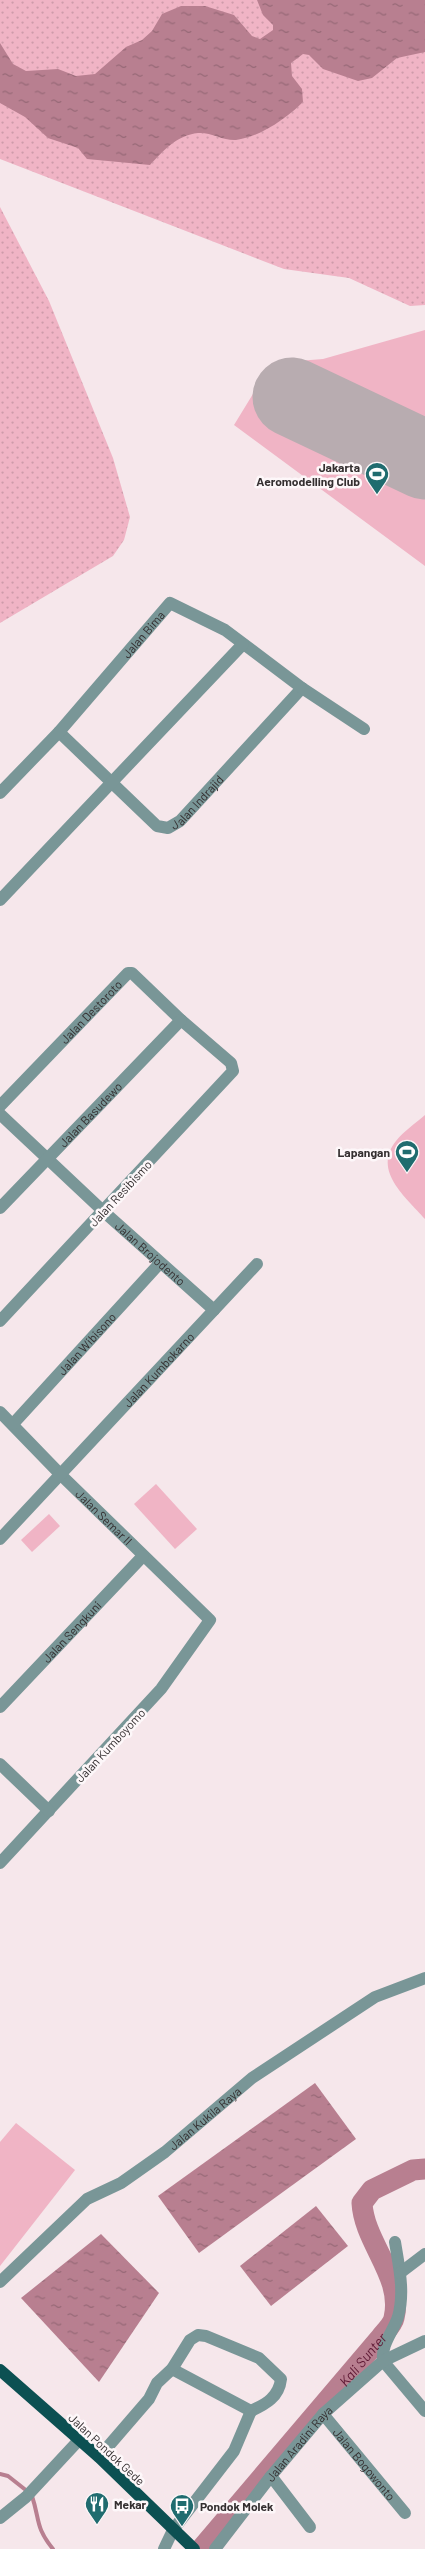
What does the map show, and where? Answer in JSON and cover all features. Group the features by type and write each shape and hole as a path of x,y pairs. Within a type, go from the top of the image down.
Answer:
{"main road":[{"name":"Jalan Pondok Gede","path":"0,2370 98,2457 190,2545"}],"street":[{"name":"Jalan Bima","path":"0,793 58,732 170,603 225,630 302,688 364,729"},
{"path":"0,900 243,644"},
{"name":"Jalan Indrajid","path":"58,732 113,782 157,826 168,828 180,821 302,688"},
{"name":"Jalan Destoroto","path":"0,1106 128,973 132,973 181,1020 231,1063"},
{"name":"Jalan Basudewo","path":"0,1208 181,1020"},
{"name":"Jalan Resibismo","path":"0,1321 228,1078 233,1071 231,1063"},
{"name":"Jalan Brojodento","path":"0,1114 103,1211 214,1310"},
{"name":"Jalan Wibisono","path":"13,1424 160,1263"},
{"name":"Jalan Kumbokarno","path":"0,1539 258,1264"},
{"name":"Jalan Semar II","path":"0,1412 61,1476 210,1620"},
{"name":"Jalan Sengkuni","path":"0,1708 143,1556"},
{"name":"Jalan Kumboyomo","path":"0,1863 161,1689 210,1620"},
{"path":"0,1764 49,1811"},
{"name":"Jalan Kukila Raya","path":"0,2282 87,2199 99,2192 114,2188 165,2152 257,2074 375,1998 425,1978"},
{"path":"395,2242 402,2291 398,2316 382,2352 382,2361 425,2411"},
{"path":"400,2273 425,2254"},
{"path":"98,2457 149,2399 163,2375 172,2369 190,2340 198,2335 206,2336 259,2358 281,2379 280,2388 271,2400 251,2411 234,2451 174,2530 164,2549"},
{"name":"Jalan Aradini Raya","path":"215,2549 271,2476 323,2414 382,2361 425,2341"},
{"path":"172,2369 251,2411"},
{"name":"Jalan Bogowonto","path":"323,2414 405,2513"},
{"path":"0,2518 26,2497 79,2440"},
{"path":"271,2476 310,2527"}],"shaded area":[{"path":"0,0 425,0 425,305 410,306 349,278 284,269 0,159"},
{"path":"0,207 49,301 113,458 130,517 124,540 113,556 0,623"},
{"name":"Jakarta Aeromodelling Club","path":"425,330 425,566 234,425 272,363 323,359"},
{"name":"Lapangan","path":"425,1115 425,1219 394,1183 388,1163 390,1152 396,1141 406,1130"},
{"path":"156,1484 197,1529 175,1549 134,1504"},
{"path":"49,1514 60,1526 32,1552 21,1540"},
{"path":"16,2123 75,2170 0,2266 0,2142"}],"water":[{"path":"257,0 425,0 425,52 397,58 372,78 358,81 323,69 309,55 303,54 291,63 292,76 302,89 303,102 281,120 264,131 236,140 203,133 190,134 171,144 150,165 87,159 78,148 48,138 25,117 0,103 0,43 13,64 26,71 58,69 76,76 95,74 126,47 142,40 152,31 162,14 181,6 205,6 234,15 252,36 260,39 273,30 273,25 263,15"},
{"path":"315,2083 356,2139 199,2253 158,2196"},
{"path":"316,2206 348,2246 271,2306 240,2266"},
{"path":"101,2234 159,2293 99,2382 21,2298"}],"waterway":[{"name":"Kali Sunter","path":"201,2549 392,2323 396,2303 393,2288 389,2274 369,2232 364,2218 362,2203 372,2190 413,2170 425,2169"},
{"path":"0,2474 8,2476 27,2491"},
{"path":"32,2496 43,2535 53,2549"}],"runway":[{"path":"292,397 425,460"}],"place":[{"name":"Jakarta Aeromodelling Club","path":"377,495"},
{"name":"Lapangan","path":"407,1173"},
{"name":"Mekar","path":"97,2525"},
{"name":"Pondok Molek","path":"182,2527"}]}
